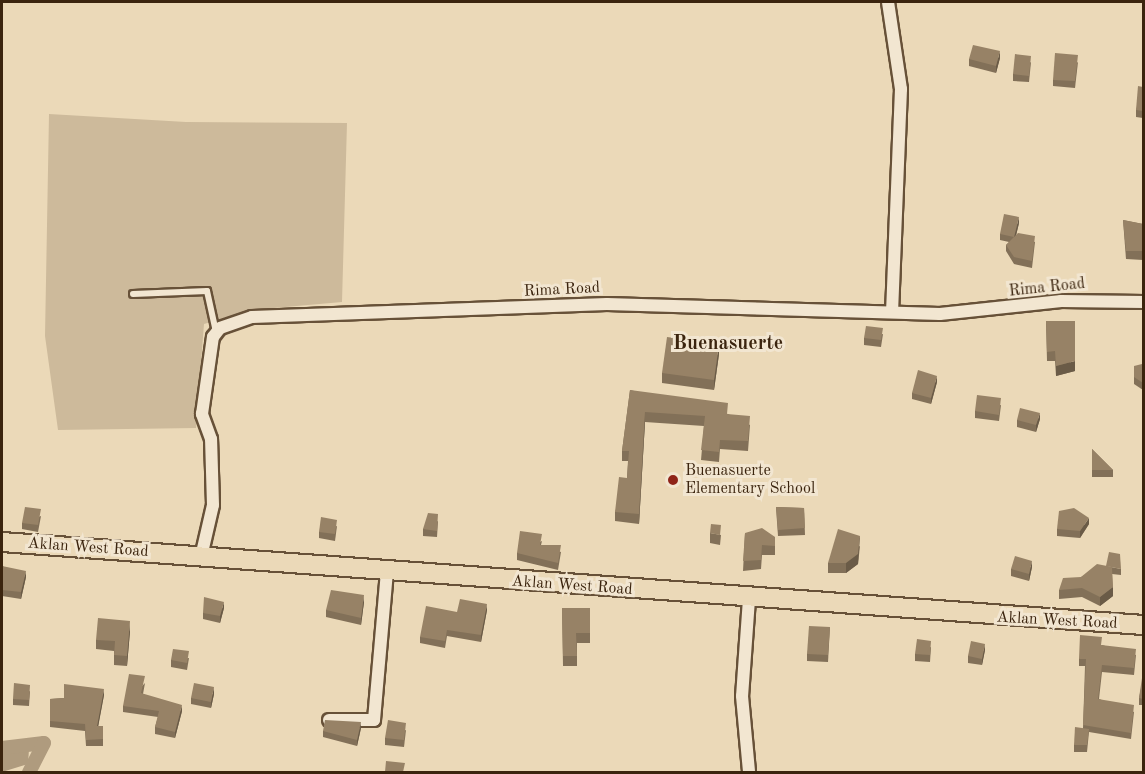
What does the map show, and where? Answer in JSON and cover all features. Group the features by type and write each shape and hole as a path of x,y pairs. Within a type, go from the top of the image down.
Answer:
{"main road":[{"name":"Aklan West Road","path":"2,542 749,599 1143,625"}],"street":[{"path":"888,2 901,89 892,311"},
{"name":"Rima Road","path":"216,332 252,317 356,309 607,304 970,313 1061,301 1143,302"},
{"path":"201,557 213,505 211,439 202,414 216,332"},
{"path":"329,720 374,720 387,572"},
{"path":"749,599 742,696 749,772"}],"lane":[{"path":"133,294 207,291 216,332"}],"shaded area":[{"path":"49,114 186,122 347,123 342,302 252,310 204,324 196,428 58,430 45,336"},
{"path":"29,749 28,764 2,772 2,751"}],"building":[{"path":"973,45 1000,51 996,66 969,59"},
{"path":"1055,53 1078,55 1075,81 1053,80"},
{"path":"1015,54 1031,56 1029,76 1013,74"},
{"path":"1138,86 1143,87 1143,111 1136,110"},
{"path":"1004,214 1019,217 1014,237 1000,234"},
{"path":"1123,220 1143,224 1143,251 1126,251"},
{"path":"1018,233 1035,236 1032,261 1014,257 1006,245"},
{"path":"1046,321 1075,321 1075,361 1056,366 1055,351 1047,352"},
{"path":"866,326 883,328 881,340 864,338"},
{"path":"667,337 719,344 714,380 662,373"},
{"path":"1142,364 1143,383 1134,377 1134,366"},
{"path":"918,370 937,376 931,398 912,393"},
{"path":"630,390 728,403 727,414 750,416 748,441 720,440 719,452 701,450 705,416 645,412 639,514 615,512 619,477 627,478 629,451 622,451"},
{"path":"977,395 1001,398 999,415 975,411"},
{"path":"1020,408 1040,413 1036,425 1017,420"},
{"path":"1092,449 1113,470 1092,470"},
{"path":"25,507 41,509 38,525 22,523"},
{"path":"776,507 804,508 805,528 778,530"},
{"path":"1074,508 1089,518 1080,531 1057,529 1059,511"},
{"path":"428,513 438,514 437,531 423,529"},
{"path":"321,517 337,520 335,534 319,532"},
{"path":"711,524 721,525 720,535 710,533"},
{"path":"762,528 775,537 775,546 762,545 761,560 743,561 745,533"},
{"path":"838,529 860,536 858,554 846,563 828,563"},
{"path":"520,531 542,534 540,545 561,545 558,563 517,553"},
{"path":"1109,552 1120,554 1121,569 1106,566"},
{"path":"1015,556 1032,561 1029,574 1011,569"},
{"path":"1097,564 1112,567 1113,587 1100,597 1082,588 1059,590 1063,578 1081,577"},
{"path":"2,566 26,571 21,592 2,590"},
{"path":"331,590 364,595 361,618 326,610"},
{"path":"204,597 224,602 220,616 203,613"},
{"path":"460,599 487,604 481,635 447,630 445,641 420,637 426,606 457,612"},
{"path":"562,608 590,608 590,633 576,633 577,656 563,656"},
{"path":"98,618 130,621 127,656 114,655 115,641 96,640"},
{"path":"809,626 830,627 828,655 807,654"},
{"path":"1080,635 1102,637 1101,645 1136,649 1134,668 1102,665 1098,699 1134,705 1131,733 1083,725 1086,659 1079,659"},
{"path":"917,639 931,641 930,655 915,654"},
{"path":"971,641 985,644 982,659 968,656"},
{"path":"173,649 189,651 187,663 171,660"},
{"path":"129,674 145,676 141,693 182,705 175,732 155,727 159,711 123,706"},
{"path":"1143,678 1143,699 1139,698"},
{"path":"14,683 30,685 29,700 13,699"},
{"path":"194,683 214,687 211,702 191,698"},
{"path":"64,684 104,689 97,726 103,726 103,739 86,740 85,724 50,721 50,699 64,698"},
{"path":"325,720 361,722 357,740 323,731"},
{"path":"388,720 406,723 404,740 385,738"},
{"path":"1075,727 1089,729 1087,745 1074,745"},
{"path":"386,761 405,763 403,772 385,772"}],"waterway":[{"path":"2,748 44,743 29,772"}],"place":[{"name":"Buenasuerte Elementary School","path":"673,480"}],"district":[{"name":"Buenasuerte","path":"728,344"}]}
